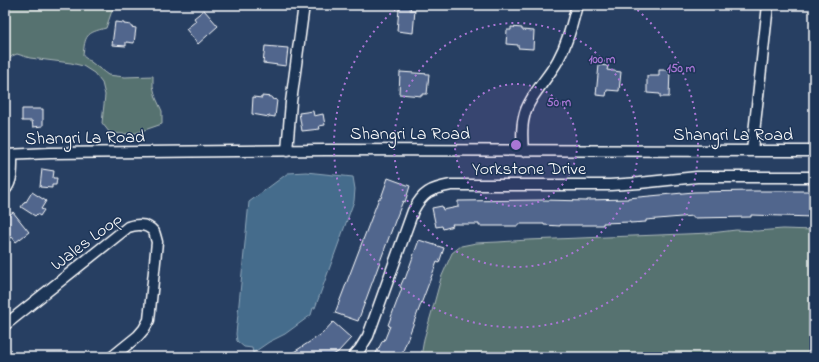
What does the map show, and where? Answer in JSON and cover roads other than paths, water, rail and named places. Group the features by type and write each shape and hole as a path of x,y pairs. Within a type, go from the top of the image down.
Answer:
{"street":[{"path":"287,151 304,5"},
{"path":"522,151 522,129 524,116 530,102 558,61 565,47 577,5"},
{"path":"752,151 768,5"},
{"name":"Shangri La Road","path":"8,155 50,153 287,151 814,150"},
{"path":"5,190 8,187 11,178 8,155"},
{"name":"Yorkstone Drive","path":"354,357 368,336 413,211 418,202 426,193 437,188 451,185 610,185 697,176 814,177"},
{"name":"Wales Loop","path":"5,325 128,227 137,224 146,226 154,232 157,242 148,320 144,329 138,336 112,357"}],"water":[{"path":"306,172 353,177 355,189 354,201 315,308 313,308 311,315 285,334 269,342 253,353 252,348 244,347 237,341 236,334 249,202 288,173"}]}
